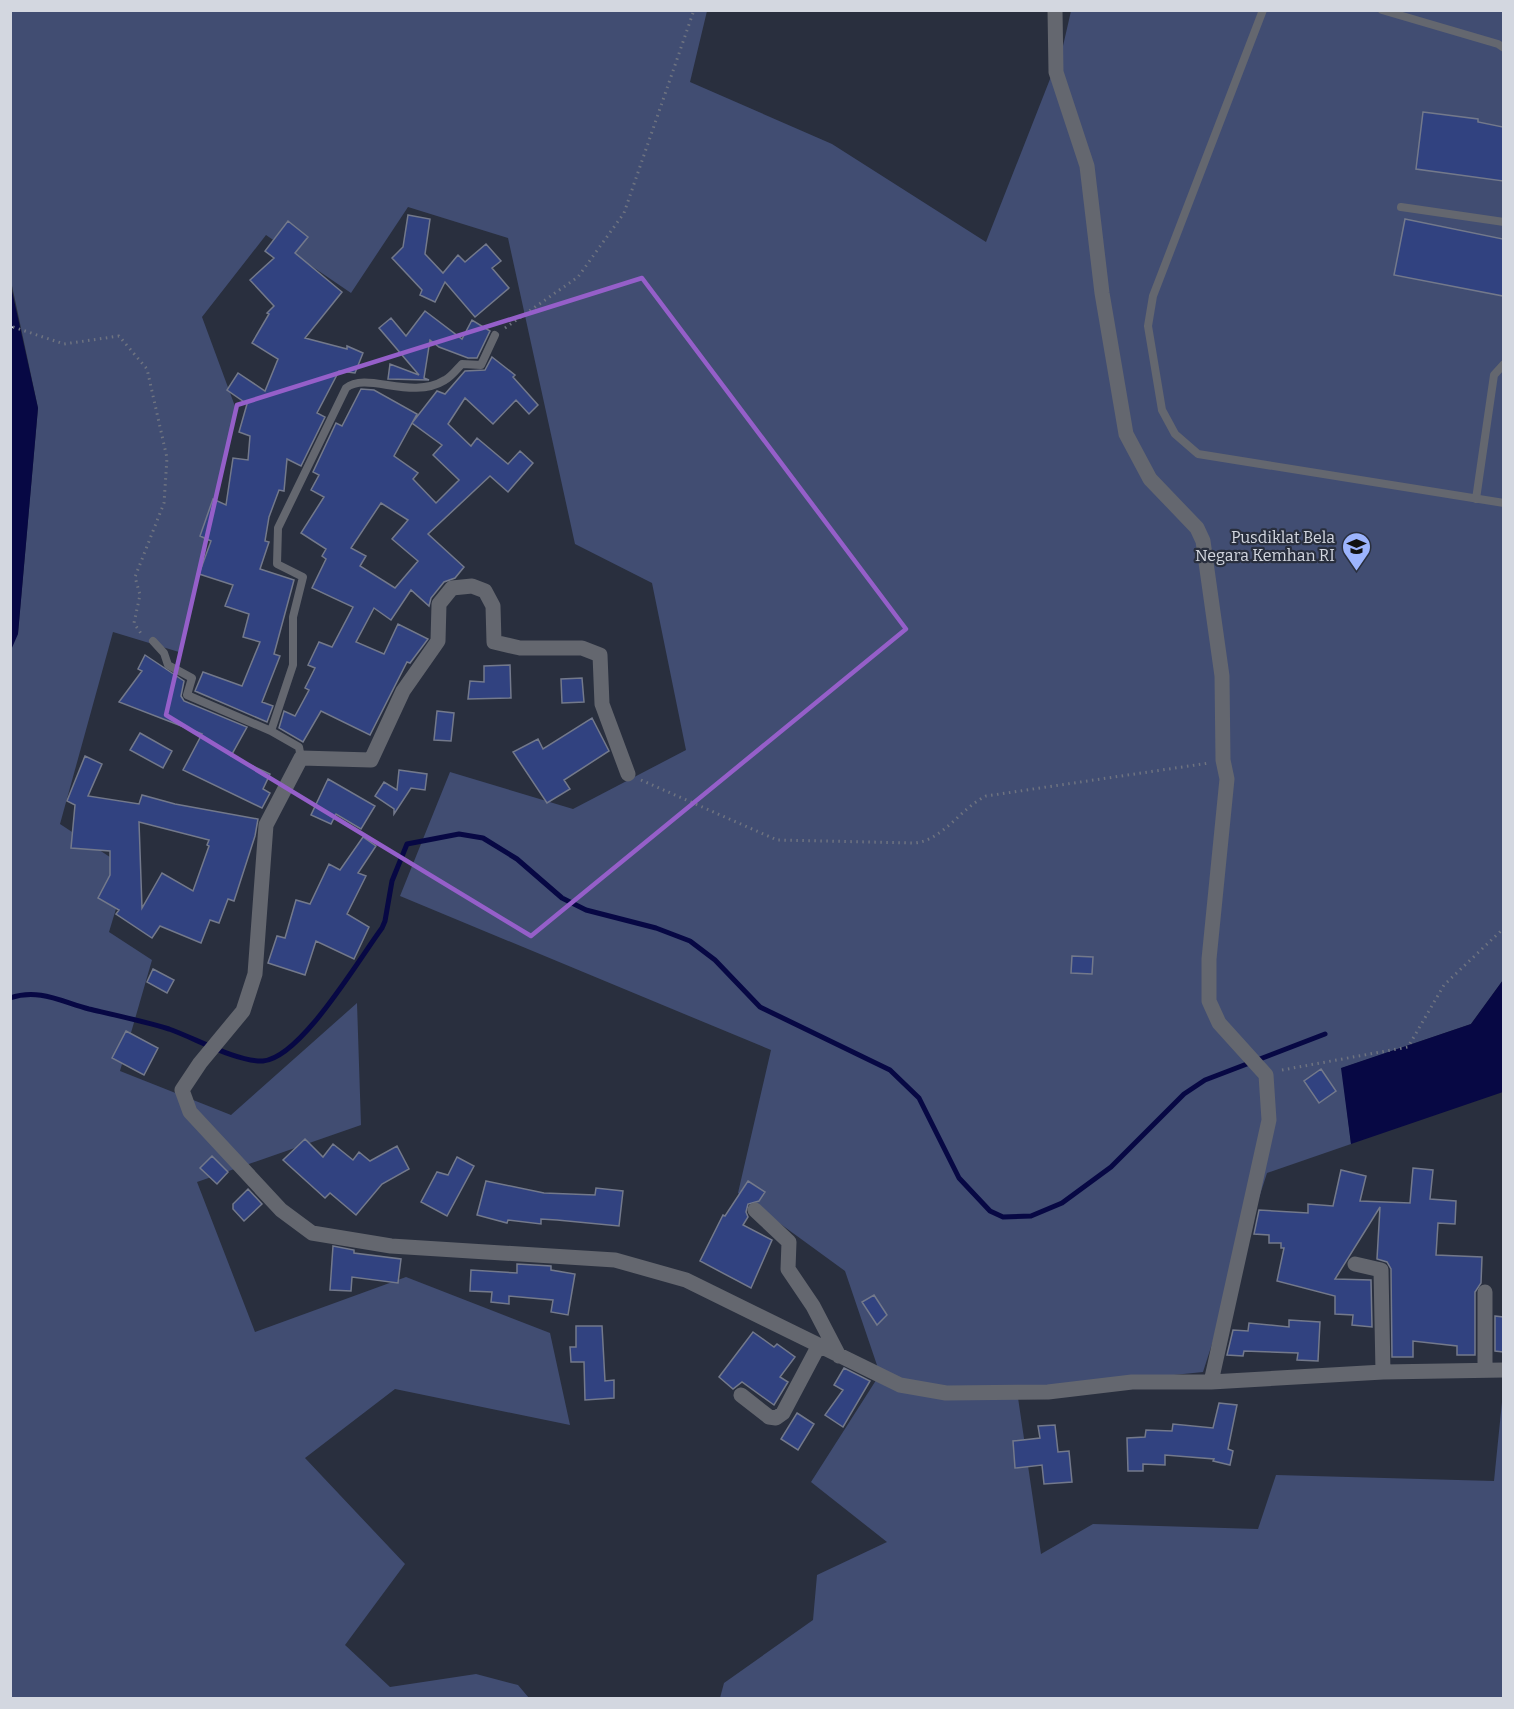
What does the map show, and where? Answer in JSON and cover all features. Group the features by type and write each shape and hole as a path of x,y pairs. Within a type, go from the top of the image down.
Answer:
{"street":[{"path":"1055,10 1056,72 1087,166 1102,293 1126,434 1150,479 1197,528 1203,541 1222,676 1223,760 1227,779 1209,958 1209,1001 1220,1023 1266,1075 1269,1120 1211,1382"},
{"path":"628,774 602,704 600,656 582,648 520,648 494,642 493,606 485,591 472,586 452,588 439,604 438,641 404,692 371,760 301,758 266,825 255,974 243,1011 200,1063 182,1090 190,1112 281,1210 312,1233 391,1246 615,1260 686,1280 785,1327 818,1347 900,1385 946,1393 1048,1392 1132,1382 1211,1382 1383,1372 1503,1370"},
{"path":"756,1210 789,1242 788,1269 813,1306 838,1356"},
{"path":"1356,1264 1381,1270 1383,1372"},
{"path":"1485,1292 1485,1370"},
{"path":"741,1395 769,1417 776,1418 783,1413 818,1347"}],"lane":[{"path":"1263,10 1153,296 1148,326 1162,410 1175,434 1198,454 1503,503"},
{"path":"1382,10 1498,44 1503,48"},
{"path":"1401,207 1503,222"},
{"path":"271,731 293,665 293,617 303,577 277,564 278,528 346,388 352,383 362,382 417,390 430,386 446,380 462,364 481,365 495,335"},
{"path":"1476,499 1494,375 1503,364"},
{"path":"153,641 164,653 168,665 192,678 186,695 271,731 299,747 301,758"}],"path":[{"path":"495,335 578,277 624,213 694,10"},
{"path":"13,327 64,344 119,336 147,369 167,458 164,503 135,577 140,595 134,623 141,634 153,641"},
{"path":"628,774 777,840 915,843 929,842 972,802 986,796 1223,760"},
{"path":"1266,1075 1288,1068 1408,1047 1444,985 1503,928"}],"highlighted area":[{"path":"642,278 906,629 531,936 166,715 237,405"}],"shaded area":[{"path":"11,11 707,11 690,82 832,144 986,242 1063,46 1071,11 1503,11 1503,980 1471,1024 1342,1068 1351,1144 1267,1173 1203,1372 1017,1391 1041,1554 1093,1524 1258,1529 1276,1475 1494,1481 1503,1392 1503,1698 720,1698 724,1683 813,1620 817,1575 887,1542 811,1482 880,1374 845,1271 738,1193 771,1050 400,896 450,772 573,809 686,750 652,583 575,544 508,238 408,207 351,293 266,235 202,317 236,409 179,652 113,632 60,824 128,869 109,932 152,960 120,1071 231,1115 357,1003 361,1125 197,1182 255,1332 406,1277 550,1333 570,1425 395,1389 305,1458 405,1564 345,1645 390,1687 476,1674 518,1685 529,1698 11,1698 10,650 18,633 38,408 11,281"},
{"path":"10,282 38,408 18,634 11,650"},
{"path":"1503,980 1503,1092 1351,1144 1341,1068 1471,1024"}],"building":[{"path":"1423,112 1478,119 1478,122 1503,127 1503,181 1416,169"},
{"path":"408,215 430,219 425,254 443,273 458,255 465,262 486,244 501,261 492,268 509,288 475,317 445,282 435,302 420,295 422,290 392,258 403,247"},
{"path":"1405,219 1503,239 1503,296 1394,275"},
{"path":"288,221 308,237 295,253 342,292 305,338 347,349 347,346 363,353 355,373 339,371 317,413 325,417 301,466 287,459 284,491 279,490 269,517 265,541 269,542 260,569 294,580 274,654 280,656 262,702 273,706 267,722 195,691 203,672 242,686 260,642 243,637 249,614 225,606 233,585 199,574 211,541 200,536 213,499 226,505 233,458 248,460 250,436 239,432 247,404 227,390 238,373 265,391 278,359 252,343 269,314 267,313 274,306 250,280 274,258 265,251"},
{"path":"425,311 462,339 472,320 490,331 477,358 468,358 439,347 430,340 424,378 429,380 388,379 390,364 419,375 379,328 391,318 406,336"},
{"path":"492,357 515,375 513,377 538,405 529,414 516,400 493,424 465,398 448,424 471,446 477,438 508,464 520,451 533,463 508,492 490,476 428,534 464,567 455,578 444,582 431,598 429,606 411,590 391,620 374,608 356,642 384,654 398,624 428,639 410,663 407,662 370,735 321,711 303,742 279,728 284,711 295,716 309,690 305,688 315,668 308,665 319,642 332,647 353,607 312,588 326,559 322,556 326,549 301,533 324,497 311,490 319,475 313,472 336,423 342,426 361,389 374,390 417,414 412,423 437,391 445,394 465,371 485,370","holes":["412,423 442,445 433,455 459,480 436,503 413,479 418,473 394,456","381,503 408,520 392,539 418,561 395,588 360,566 366,556 351,548"]},
{"path":"145,655 184,681 181,696 184,701 247,727 231,756 270,774 263,789 270,793 262,808 183,770 202,734 119,702 142,671 138,669"},
{"path":"510,665 511,698 468,699 470,681 484,682 484,666"},
{"path":"582,678 584,702 562,703 561,679"},
{"path":"437,711 454,713 451,741 434,740"},
{"path":"592,718 609,751 564,780 570,789 547,803 513,752 538,739 543,749"},
{"path":"140,733 172,751 163,768 130,750"},
{"path":"85,756 102,764 88,796 139,804 142,795 175,804 258,819 255,836 234,901 228,899 219,923 210,920 201,943 160,926 152,938 116,914 119,910 98,898 110,875 110,851 71,848 75,805 67,801","holes":["139,822 209,840 193,891 162,873 142,908"]},
{"path":"399,770 427,774 425,790 411,788 394,814 394,809 375,796 384,782 397,790"},
{"path":"328,779 375,806 361,829 336,814 331,824 311,815"},
{"path":"363,837 376,846 358,873 366,876 347,914 369,927 354,959 316,941 305,975 268,963 277,936 285,938 296,900 310,904 329,864 340,870"},
{"path":"1072,956 1093,957 1092,974 1071,973"},
{"path":"153,969 174,980 167,993 147,982"},
{"path":"126,1031 158,1048 144,1075 112,1058"},
{"path":"1321,1069 1336,1091 1319,1103 1304,1081"},
{"path":"305,1139 323,1157 333,1144 353,1160 359,1152 370,1161 397,1146 409,1169 382,1184 356,1215 330,1193 325,1198 283,1160"},
{"path":"212,1156 228,1172 217,1184 200,1168"},
{"path":"457,1157 474,1166 447,1216 421,1202 437,1172 448,1175"},
{"path":"1413,1168 1433,1170 1430,1199 1456,1201 1455,1224 1438,1223 1436,1255 1482,1257 1481,1283 1475,1292 1475,1355 1457,1355 1457,1346 1413,1341 1413,1357 1392,1357 1391,1269 1387,1262 1377,1259 1380,1207 1335,1279 1371,1280 1372,1327 1352,1325 1353,1315 1335,1314 1335,1296 1277,1281 1284,1248 1281,1248 1281,1243 1269,1243 1269,1235 1254,1234 1259,1210 1308,1213 1308,1204 1333,1206 1341,1170 1366,1176 1360,1201 1410,1203"},
{"path":"486,1181 544,1193 595,1195 596,1188 623,1191 619,1226 541,1219 541,1224 508,1220 507,1223 477,1215"},
{"path":"748,1181 765,1192 759,1201 748,1204 746,1212 748,1217 743,1225 772,1240 751,1288 700,1261 723,1215 725,1216"},
{"path":"248,1189 262,1204 244,1221 233,1209 233,1204"},
{"path":"333,1246 354,1250 354,1253 401,1259 398,1283 352,1277 351,1291 330,1290"},
{"path":"517,1264 551,1266 551,1270 575,1274 568,1315 551,1312 553,1300 509,1296 509,1304 491,1302 492,1292 470,1291 471,1270 517,1273"},
{"path":"874,1295 887,1315 877,1325 862,1302"},
{"path":"1495,1316 1503,1317 1503,1352 1495,1351"},
{"path":"1289,1320 1320,1322 1318,1361 1297,1360 1298,1353 1244,1351 1243,1356 1227,1355 1233,1330 1248,1331 1249,1323 1289,1327"},
{"path":"576,1326 602,1326 605,1381 614,1380 614,1398 585,1400 584,1362 571,1362 570,1347 576,1347"},
{"path":"753,1332 774,1347 777,1344 795,1357 780,1377 788,1382 774,1405 742,1382 733,1389 719,1377"},
{"path":"844,1368 870,1381 843,1427 825,1415 843,1390 834,1385"},
{"path":"1219,1403 1237,1405 1228,1449 1233,1451 1230,1465 1213,1461 1214,1459 1165,1455 1165,1465 1143,1464 1143,1471 1128,1471 1127,1438 1145,1437 1146,1430 1172,1431 1173,1424 1213,1428"},
{"path":"797,1413 814,1424 798,1450 781,1439"},
{"path":"1055,1425 1058,1452 1069,1451 1072,1482 1044,1484 1042,1465 1015,1468 1013,1441 1040,1438 1038,1426"}],"waterway":[{"path":"10,998 21,995 50,997 169,1029 241,1058 263,1061 278,1056 311,1026 382,928 392,881 407,844 459,834 483,838 517,859 562,898 586,910 656,928 690,941 715,960 760,1007 890,1070 919,1098 959,1178 990,1211 1003,1217 1031,1216 1062,1203 1111,1167 1184,1094 1205,1080 1325,1034"}],"place":[{"name":"Pusdiklat Bela Negara Kemhan RI","path":"1356,572"}]}
